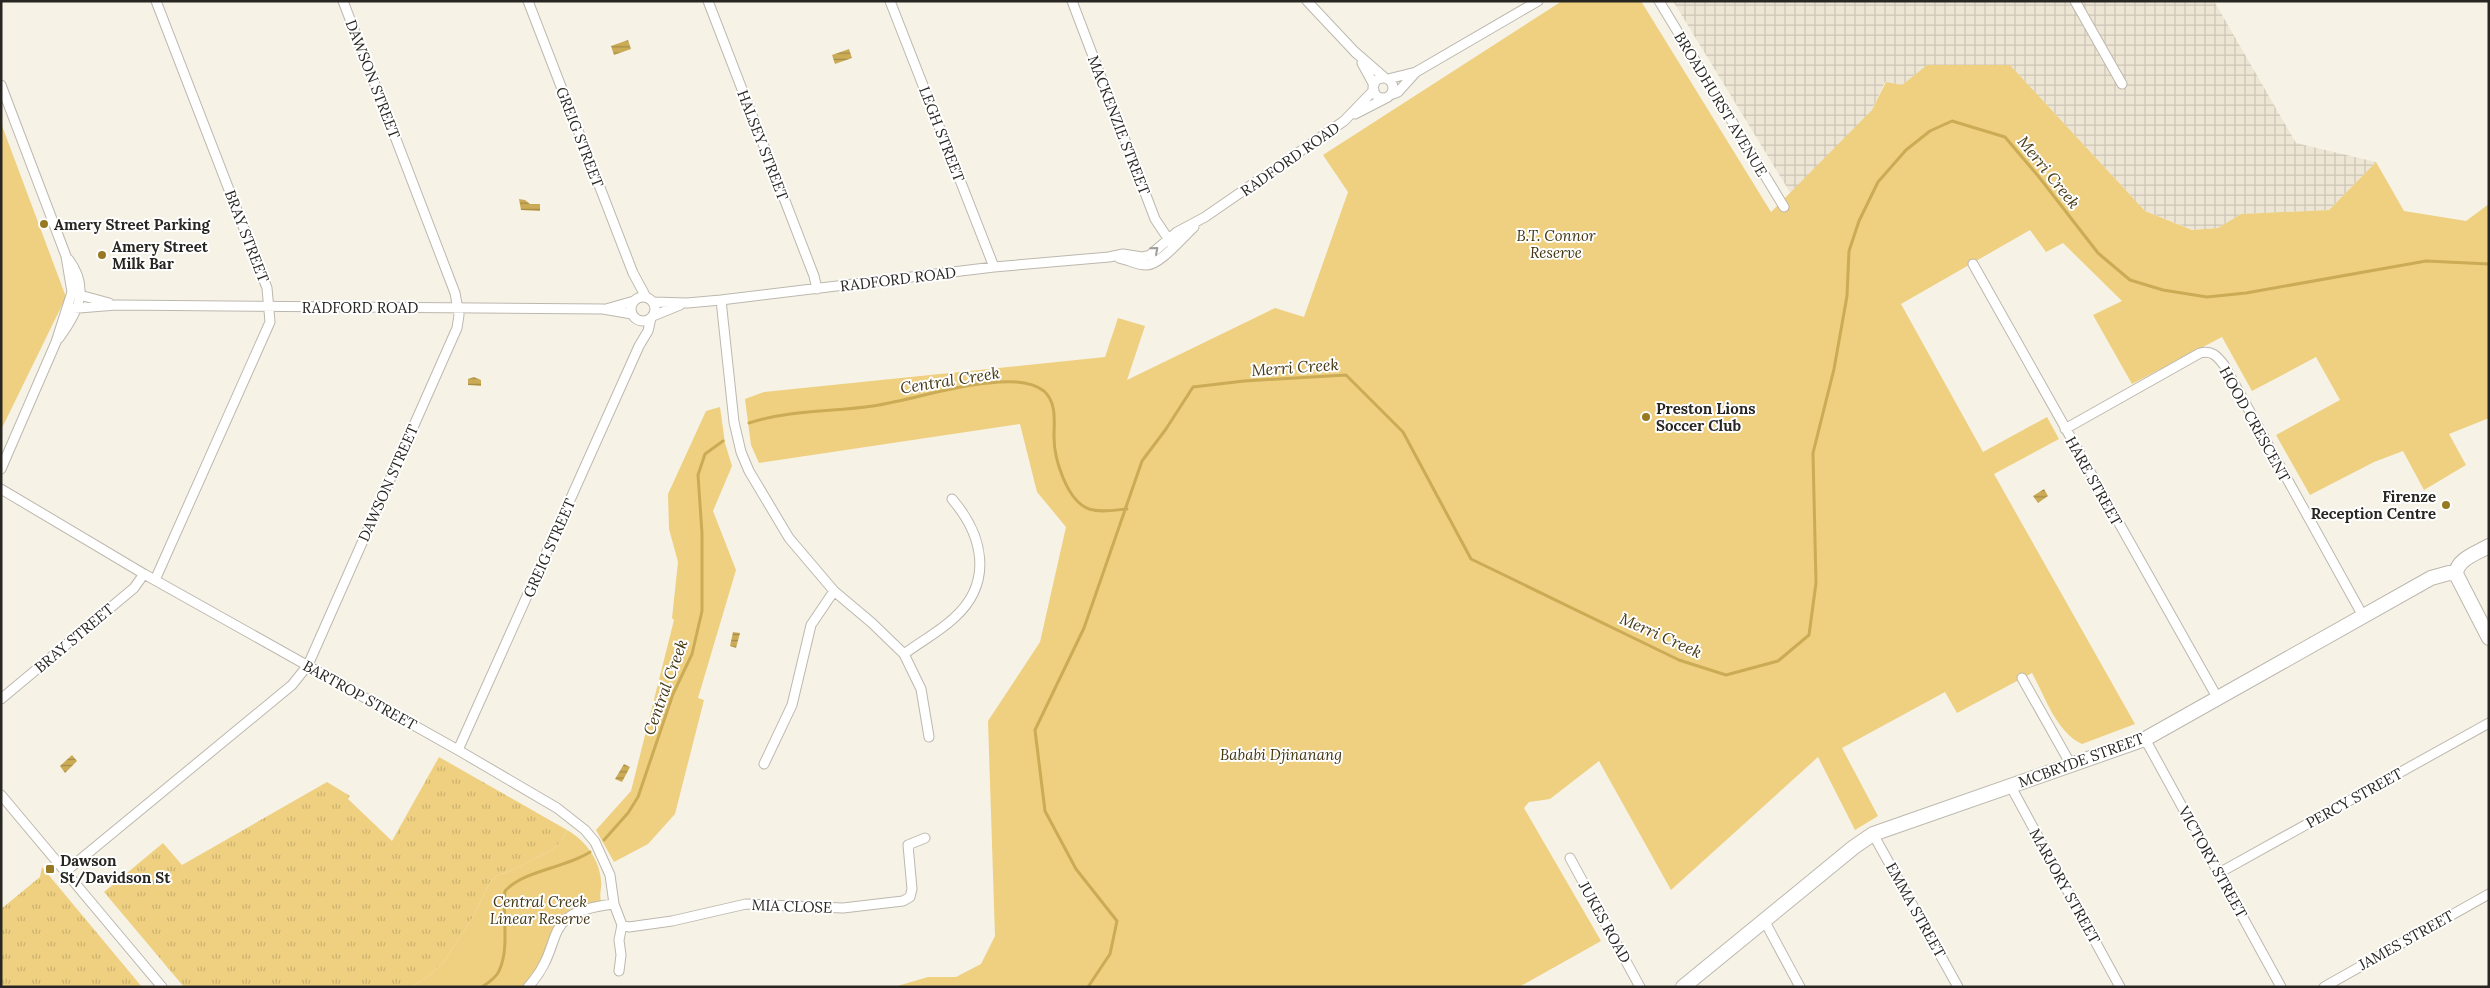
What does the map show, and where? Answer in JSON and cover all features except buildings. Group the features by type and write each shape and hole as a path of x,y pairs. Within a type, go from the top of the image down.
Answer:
{"street":[{"name":"BRAY STREET","path":"155,580 270,322 267,288 156,1"},
{"name":"DAWSON STREET","path":"65,872 292,685 308,665 457,328 455,292 343,1"},
{"name":"GREIG STREET","path":"528,1 643,299 631,308 635,317 639,346"},
{"name":"HALSEY STREET","path":"708,1 814,276 817,289"},
{"name":"LEGH STREET","path":"890,1 994,267"},
{"name":"MACKENZIE STREET","path":"1072,1 1155,219 1173,246"},
{"path":"1307,1 1355,52 1393,86 1389,96 1379,96 1355,52"},
{"name":"RADFORD ROAD","path":"1386,79 1416,72 1538,1"},
{"name":"BROADHURST AVENUE","path":"1658,1 1784,207"},
{"path":"2075,1 2122,84"},
{"name":"RADFORD ROAD","path":"603,309 643,299 687,303 722,300 994,267 1109,257 1123,254 1150,255 1167,238 1205,217 1350,116 1398,92 1416,72"},
{"path":"1374,87 1378,80 1386,79"},
{"path":"1,85 66,256 76,294 1,469"},
{"name":"RADFORD ROAD","path":"1350,116 1374,87"},
{"name":"RADFORD ROAD","path":"1109,257 1152,265 1163,259 1173,246 1205,217"},
{"name":"HARE STREET","path":"1973,264 2217,697"},
{"name":"RADFORD ROAD","path":"76,294 116,305"},
{"path":"643,299 656,309 652,317"},
{"path":"722,300 734,422 741,452 753,478 784,530 834,591 872,623 904,654 921,689 929,737"},
{"name":"RADFORD ROAD","path":"71,309 116,305 603,309 635,317 652,317 687,303"},
{"name":"GREIG STREET","path":"458,750 639,346 648,331 652,317"},
{"name":"HOOD CRESCENT","path":"2065,429 2200,353 2215,354 2224,365 2363,616"},
{"name":"BARTROP STREET","path":"1,489 144,574 308,665 557,808 585,830 595,842 610,875 614,904 622,925 619,940 621,955 619,971"},
{"path":"904,654 954,618 972,596 977,584 980,570 980,551 975,533 964,514 952,500"},
{"path":"2489,546 2463,562 2457,568 2456,574 2489,638"},
{"name":"MCBRYDE STREET","path":"1682,987 1854,847 1873,834 2145,738 2431,578 2449,573 2456,574"},
{"name":"BRAY STREET","path":"1,699 134,588 144,574"},
{"path":"764,764 792,705 811,625 834,591"},
{"path":"2022,678 2070,763"},
{"name":"PERCY STREET","path":"2219,873 2489,723"},
{"name":"VICTORY STREET","path":"2145,738 2280,987"},
{"name":"MARJORY STREET","path":"2010,786 2120,987"},
{"path":"1,794 162,987"},
{"name":"EMMA STREET","path":"1873,834 1958,987"},
{"name":"MIA CLOSE","path":"622,925 629,927 672,921 746,904 844,908 903,901 910,897 912,889 906,843 925,838"},
{"name":"JUKES ROAD","path":"1570,858 1640,987"},
{"name":"JAMES STREET","path":"2324,987 2489,894"},
{"path":"528,987 544,965 555,932 563,921 574,912 588,907 614,904"},
{"path":"1764,920 1800,987"}],"shaded area":[{"path":"1673,1 2214,1 2296,143 2376,162 2329,210 2241,214 2218,228 2193,230 2145,211 2010,65 1927,65 1902,85 1885,82 1872,110 1791,194"},
{"path":"628,40 631,49 614,55 611,46"},
{"path":"849,49 852,58 835,64 832,55"},
{"path":"519,199 525,200 530,204 540,204 540,211 521,210"},
{"path":"474,377 481,380 481,386 468,385 468,379"},
{"path":"2044,489 2048,496 2038,503 2033,496"},
{"path":"733,632 740,633 736,648 730,646"},
{"path":"72,755 77,761 65,773 60,766"},
{"path":"624,764 630,767 622,782 615,779"}],"green space":[{"path":"1562,1 1641,1 1771,212 1872,110 1886,82 1902,85 1927,65 2010,65 2145,211 2192,230 2218,228 2241,214 2329,210 2376,162 2404,211 2466,221 2489,204 2489,418 2449,434 2466,465 2424,490 2403,451 2374,462 2310,495 2276,435 2340,400 2316,357 2252,391 2222,337 2132,384 2093,315 2122,301 2063,243 2046,252 2030,230 1901,304 1983,452 2047,417 2059,439 1994,474 2135,724 2082,744 2065,731 2058,722 2032,673 1957,713 1945,692 1842,748 1878,816 1855,830 1818,757 1671,890 1599,761 1550,799 1529,802 1524,808 1601,941 1519,987 894,987 928,977 956,977 981,964 995,936 988,721 1040,642 1066,527 1037,492 1020,424 759,463 751,445 745,399 764,392 1105,357 1118,318 1145,326 1127,380 1275,308 1304,317 1348,192 1323,155"},
{"path":"1,123 66,297 1,430"},
{"path":"720,407 725,443 732,466 713,511 736,570 698,698 704,700 675,814 648,844 614,862 596,830 631,791 674,620 672,618 678,562 669,529 668,494 706,411"},
{"path":"439,757 567,830 560,843 553,849 515,869 496,876 490,882 473,917 443,963 430,975 412,987 184,987 104,892 163,843 182,865 327,782 350,796 348,799 392,841"},
{"name":"Central Creek Linear Reserve","path":"567,830 580,839 595,858 600,873 601,901 578,906 561,917 554,928 540,964 522,987 412,987 430,975 443,963 473,917 490,882 496,876 515,869 553,849 560,843"},
{"path":"42,867 142,987 1,987 1,909 40,877"}],"waterway":[{"name":"Merri Creek","path":"1088,987 1110,954 1117,921 1076,869 1045,811 1035,730 1084,628 1142,461 1166,429 1193,387 1244,381 1346,375 1403,432 1471,559 1679,660 1726,675 1778,661 1809,635 1816,583 1813,453 1834,369 1847,296 1849,251 1859,221 1878,182 1906,150 1930,131 1952,121 2005,137 2039,177 2098,253 2130,280 2163,290 2207,297 2246,293 2426,261 2489,264"},
{"name":"Central Creek","path":"749,423 795,413 873,406 974,385 1002,382 1025,383 1044,391 1051,401 1054,412 1056,456 1063,478 1074,497 1081,505 1089,509 1098,511 1127,509"},
{"name":"Central Creek","path":"604,840 628,813 638,797 673,694 692,654 702,611 702,533 698,475 705,454 723,441"},
{"name":"Central Creek","path":"482,987 496,976 502,962 505,942 505,891 523,878 569,862 590,852"}],"place":[{"name":"Amery Street Parking","path":"44,224"},
{"name":"Amery Street Milk Bar","path":"102,255"},
{"name":"Preston Lions Soccer Club","path":"1646,417"},
{"name":"Firenze Reception Centre","path":"2446,505"},
{"name":"Dawson St/Davidson St","path":"50,869"}],"park label":[{"name":"B.T. Connor Reserve","path":"1556,244"},
{"name":"Bababi Djinanang","path":"1281,754"}]}
